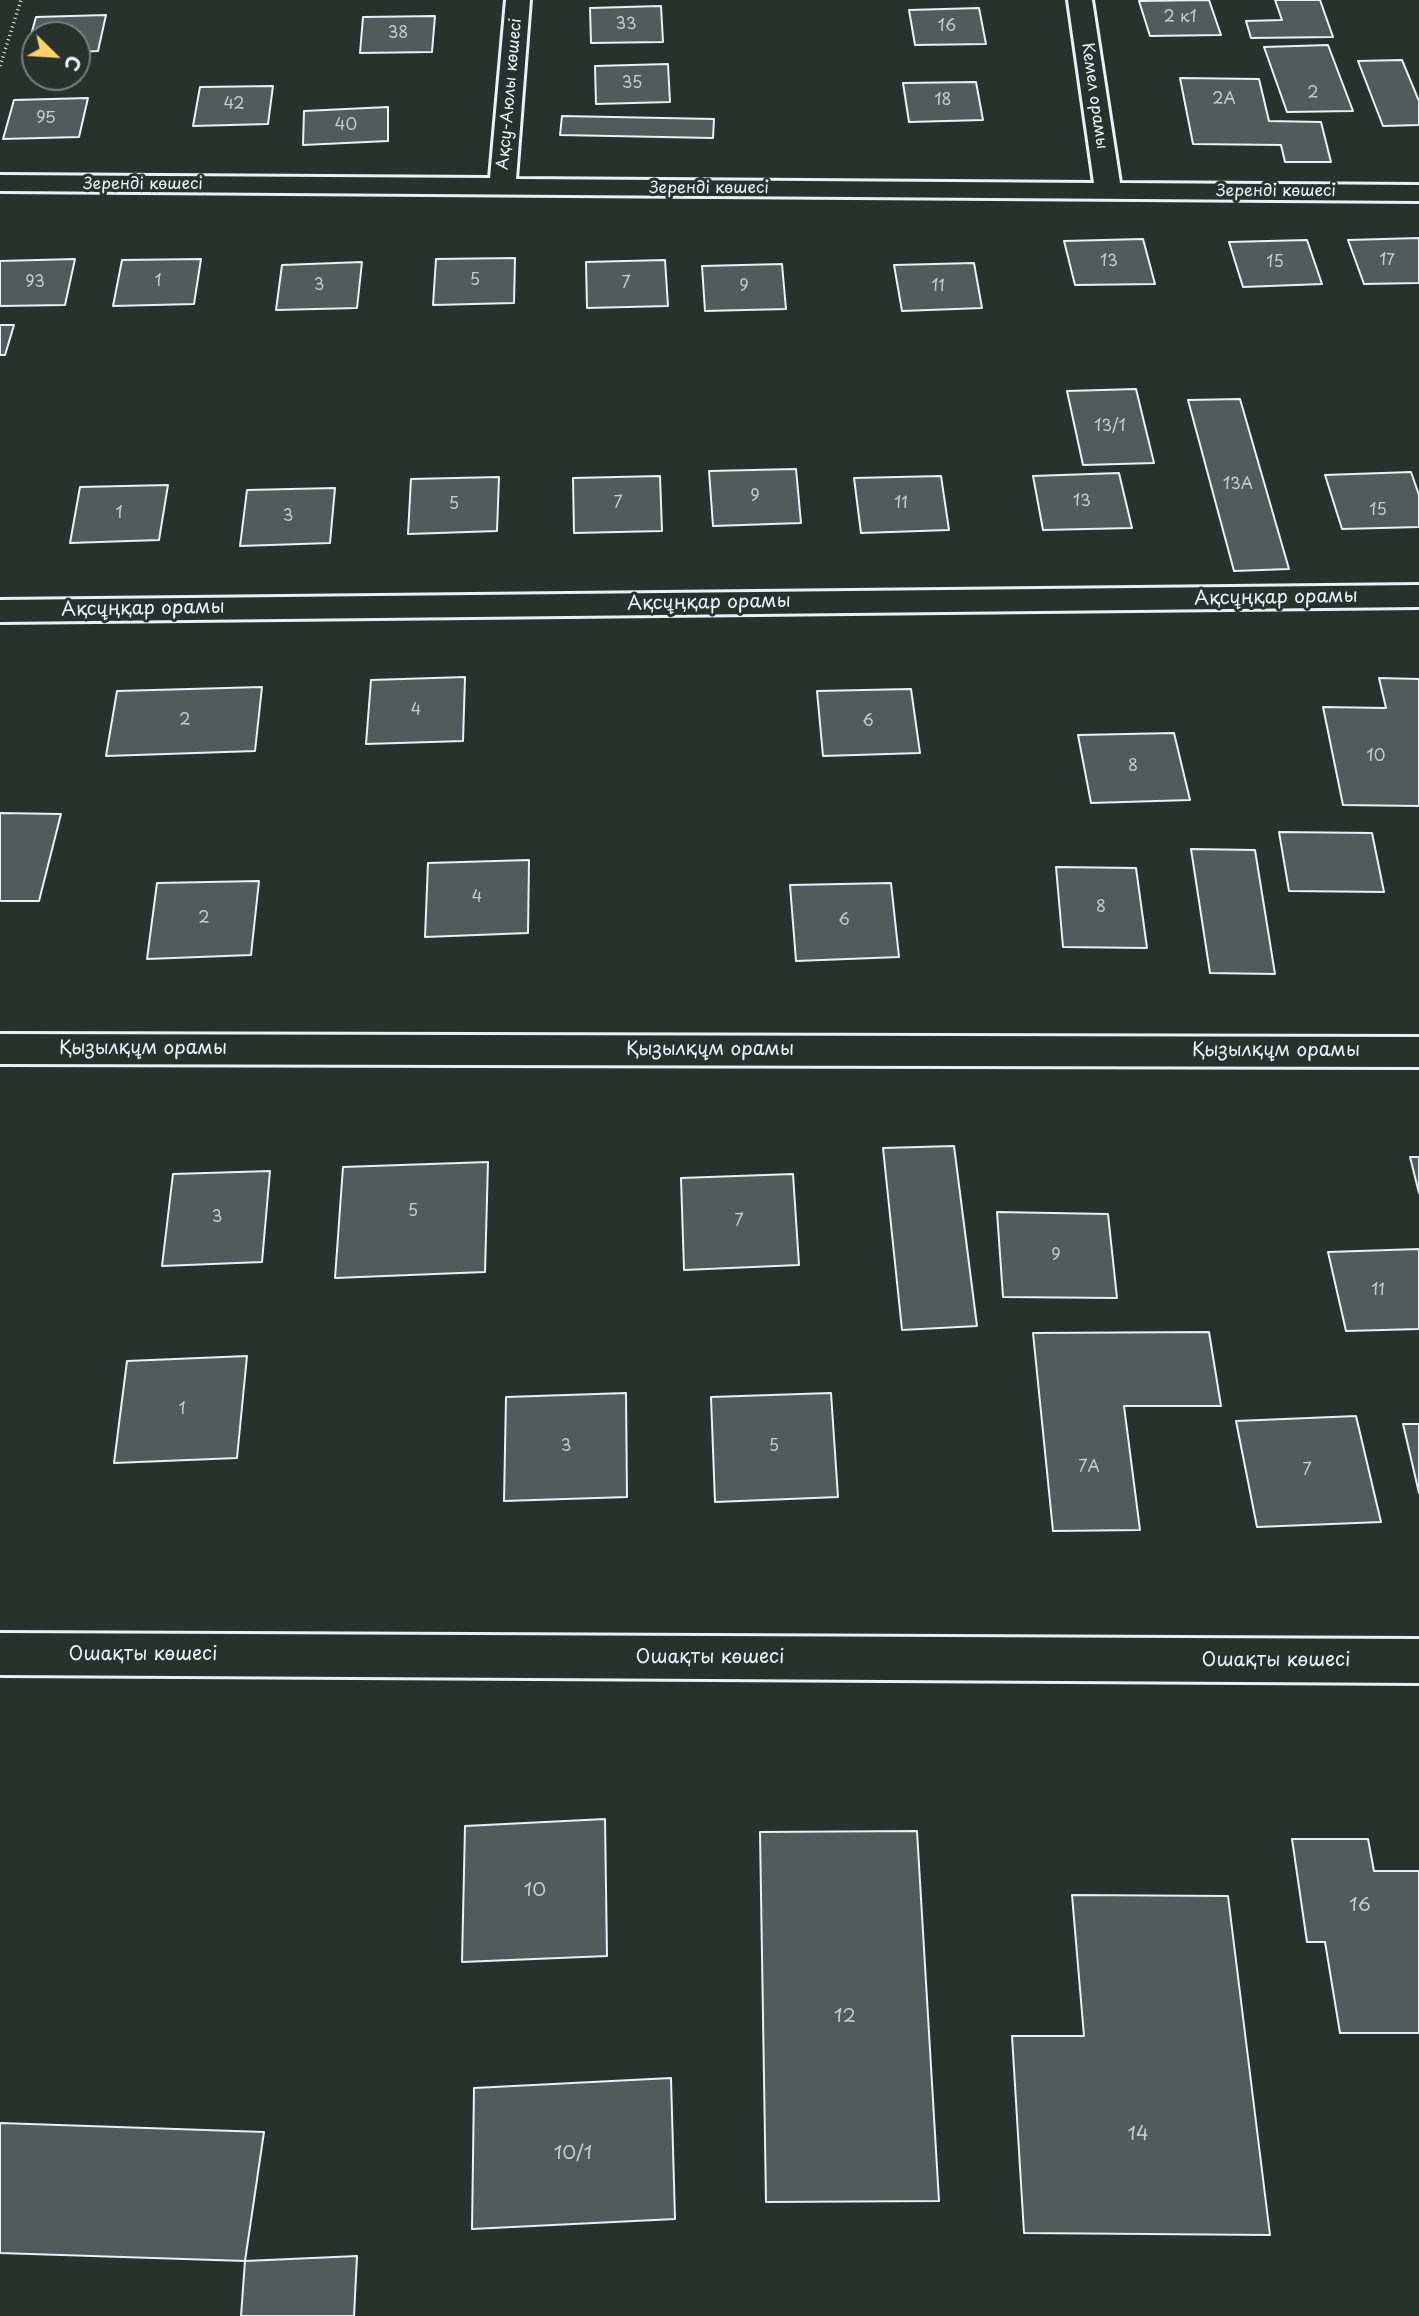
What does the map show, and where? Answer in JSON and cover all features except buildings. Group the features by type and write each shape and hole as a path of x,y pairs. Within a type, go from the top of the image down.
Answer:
{"street":[{"name":"Ақсу-Аюлы көшесі","path":"502,188 518,0"},
{"name":"Кемел орамы","path":"1080,0 1108,191"},
{"name":"Зеренді көшесі","path":"0,183 1419,192"},
{"name":"Ақсұңқар орамы","path":"0,611 1419,596"},
{"name":"Қызылқұм орамы","path":"0,1049 1419,1052"},
{"name":"Ошақты көшесі","path":"0,1654 1419,1661"}],"path":[{"path":"0,66 21,0"}]}
